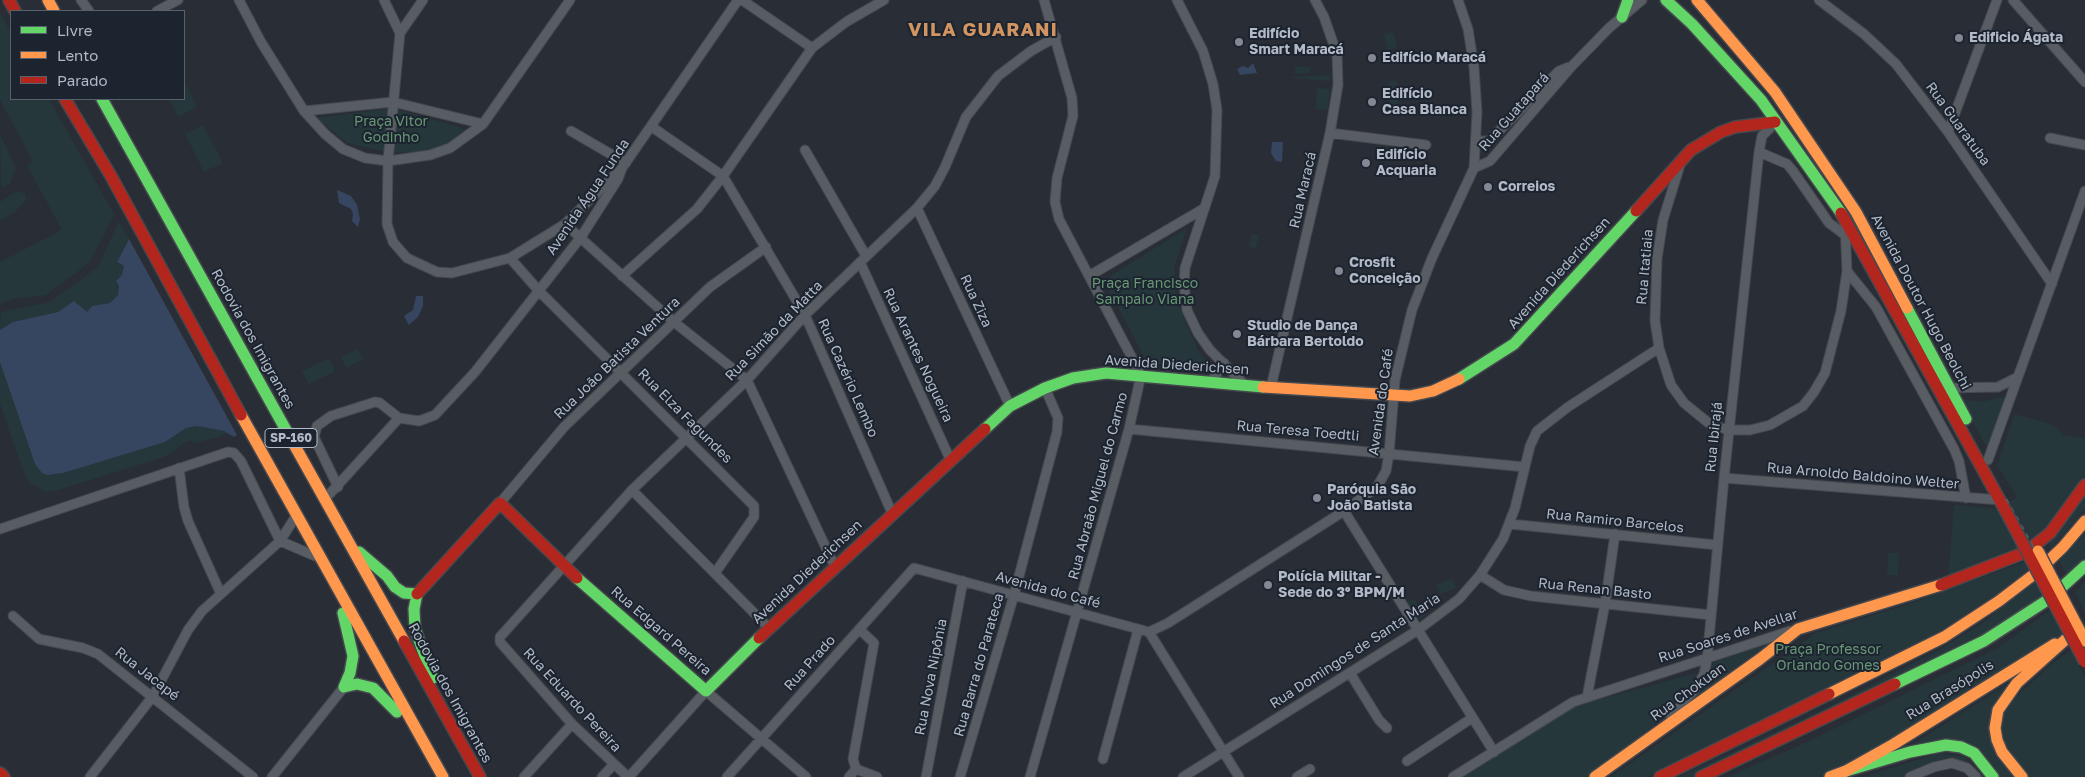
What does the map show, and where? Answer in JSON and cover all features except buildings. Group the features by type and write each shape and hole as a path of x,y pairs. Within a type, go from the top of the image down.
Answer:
{"main road":[{"path":"1622,17 1628,0"},
{"name":"Avenida Doutor Hugo Beolchi","path":"1666,0 1692,24 1762,100 1775,122 1844,217 1916,349 2004,502 2058,587 2085,641"},
{"name":"Avenida Doutor Hugo Beolchi","path":"1697,0 1764,77 1856,212 1988,460 2004,502 2085,662"},
{"path":"1705,0 1709,15"},
{"name":"SP-160","path":"66,100 110,176 336,589 443,777"},
{"name":"Rodovia dos Imigrantes","path":"103,100 480,777"},
{"path":"1775,122 1787,124 1819,157"},
{"name":"Avenida Diederichsen","path":"706,691 769,628 950,459 1010,406 1045,388 1073,378 1106,373 1246,386 1394,395 1417,395 1451,384 1514,344 1682,158 1721,132 1756,123 1775,122"},
{"path":"1916,349 1937,383 1949,388"},
{"name":"Rua Soares de Avellar","path":"1798,629 1930,590 2026,552 2050,533 2085,485"},
{"path":"447,718 415,629 414,609 417,594 500,503"},
{"name":"Rua Edgard Pereira","path":"500,503 562,565 706,691"},
{"path":"1660,777 1922,648 1973,619 2012,592 2063,547 2085,521"},
{"path":"350,544 387,576 395,587 404,593 417,594"},
{"path":"1701,777 1984,640 2049,599 2085,566"},
{"path":"336,589 354,656 344,687"},
{"name":"Rua Brasópolis","path":"1830,777 1846,770 1950,710 2005,673 2085,625"},
{"name":"Rua Chokuan","path":"1594,777 1798,629"},
{"path":"2022,777 2002,752 1997,740 1998,710 2017,683 2074,632"},
{"path":"344,687 365,684 379,691 428,750"},
{"path":"1846,770 1917,750 1946,745 1961,747 1974,753 1993,777"},
{"path":"0,773 4,777"}],"street":[{"path":"159,10 178,0"},
{"path":"239,0 261,42 304,111 325,134 343,149 365,158 388,160 430,155 450,148 483,124 570,0"},
{"path":"384,0 400,33"},
{"path":"423,0 400,33 388,160 387,224 393,242 407,258 438,272 452,272 510,258 565,224 624,166 571,131"},
{"path":"740,0 812,48"},
{"name":"Avenida Água Funda","path":"399,418 419,421 428,420 435,415 475,372 582,237 624,166 740,0"},
{"path":"622,276 697,209 723,176 812,48 846,22 884,0"},
{"path":"1044,0 1072,98 1073,116 1057,178 1055,202 1059,219 1141,375"},
{"path":"1177,0 1203,51 1213,84 1217,110 1214,176 1186,268 1184,285 1187,310 1198,333 1246,386"},
{"name":"Rua Maracá","path":"1271,387 1330,133 1339,64 1334,43 1316,0"},
{"name":"Avenida do Café","path":"914,568 1149,632 1174,619 1344,511 1377,487 1386,471 1400,353 1412,310 1432,258 1474,168 1476,141 1474,67 1468,30 1458,0"},
{"name":"Rua Guatapará","path":"1474,168 1490,161 1570,67 1642,0"},
{"name":"Rua Guaratuba","path":"1819,0 1885,51 1948,132 2052,284"},
{"path":"1948,132 1997,0"},
{"path":"2013,0 2085,82"},
{"name":"Rua Simão da Matta","path":"499,640 562,565 632,490 686,436 747,380 805,315 917,208 935,186 966,118 981,96 1010,66 1056,37"},
{"name":"Rua Guatapará","path":"1476,141 1489,141 1559,70 1570,67"},
{"path":"304,111 393,102 483,124"},
{"name":"Rua Ibirajá","path":"1647,740 1696,689 1704,674 1707,660 1717,545 1759,152 1762,136 1775,122"},
{"name":"Rua Cazério Lembo","path":"652,127 723,176 805,315 892,514"},
{"path":"1330,133 1426,145"},
{"path":"2050,138 2085,144"},
{"name":"Rua Arantes Nogueira","path":"805,150 863,259 950,459"},
{"path":"1759,152 1787,164 1829,223 1846,235"},
{"name":"Rua Itatiaia","path":"1682,158 1663,220 1656,259 1655,321 1659,348 1671,385 1684,403 1711,425 1729,430 1750,430 1770,426 1803,406 1814,392 1824,373 1833,347 1847,271 1844,217"},
{"path":"1988,460 2085,191"},
{"name":"Rua Ziza","path":"917,208 1010,406"},
{"path":"1089,276 1203,209"},
{"path":"565,224 582,237 622,276 674,322 747,380 835,567"},
{"name":"Rua João Batista Ventura","path":"500,503 547,446 674,322 722,278 766,247"},
{"name":"Rua Elza Fagundes","path":"510,258 539,291 686,436 756,509 754,517 715,572"},
{"path":"1847,271 1876,307 1954,449 1959,461 1966,498"},
{"name":"Avenida Doutor Hugo Beolchi","path":"1876,307 1890,299"},
{"name":"Rua Domingos de Santa Maria","path":"1183,777 1418,630 1454,604 1480,575 1498,549 1510,524 1524,467 1535,436 1547,422 1659,348"},
{"path":"1211,382 1224,363"},
{"name":"Rua Abraão Miguel do Carmo","path":"1030,777 1129,429 1141,375"},
{"path":"1949,388 1998,387 2016,378"},
{"name":"Rua Barra do Parateca","path":"960,777 1014,595 1059,424 1045,388"},
{"path":"325,499 338,487 399,418 384,406 375,402 331,416 317,426 314,437 338,487"},
{"name":"Rua Teresa Toedtli","path":"1129,429 1524,467"},
{"path":"0,529 228,452 234,453 241,461 280,541 319,558"},
{"path":"179,468 184,507 188,521 220,592"},
{"name":"Rua Arnoldo Baldoino Welter","path":"1724,478 2004,502"},
{"path":"632,490 769,628"},
{"path":"1344,511 1494,752"},
{"path":"90,777 153,696 188,630 220,592 280,541 296,516"},
{"name":"Rua Ramiro Barcelos","path":"1510,524 1717,545"},
{"path":"1587,697 1605,604 1615,534"},
{"name":"Rua Prado","path":"727,777 914,568"},
{"name":"Rua Renan Basto","path":"1480,575 1504,590 1516,593 1712,615"},
{"name":"Rua Nova Nipônia","path":"926,777 963,581"},
{"name":"Rua Jacapé","path":"13,616 39,639 83,648 98,654 253,777"},
{"path":"856,769 853,759 874,643 859,628"},
{"name":"Rua Soares de Avellar","path":"1453,777 1573,702 1798,629"},
{"path":"1103,759 1138,630"},
{"path":"1149,632 1239,777"},
{"name":"Rua Eduardo Pereira","path":"499,640 572,724 629,777"},
{"path":"1350,673 1379,720 1387,728"},
{"path":"272,777 344,687"},
{"name":"Rua Edgard Pereira","path":"706,691 806,777"},
{"name":"Avenida Diederichsen","path":"629,777 706,691"},
{"path":"1407,761 1472,718"},
{"path":"524,777 572,724"},
{"path":"1910,777 1934,767 1952,763 1967,768 1976,777"},
{"path":"602,777 614,764"},
{"path":"849,777 856,769"},
{"path":"856,769 877,777"},
{"path":"1297,777 1310,769"}],"green space":[{"path":"0,13 10,31 10,100 50,100 114,214 90,262 46,295 13,299 0,304 0,262 62,230 27,165 33,161 0,100"},
{"path":"1393,32 1397,47 1388,50 1384,35"},
{"path":"1295,67 1310,67 1310,73 1295,74"},
{"path":"1331,75 1330,81 1291,78 1291,77"},
{"path":"1389,81 1397,81 1398,104 1390,105"},
{"path":"185,82 197,107 178,117 170,100 185,100"},
{"path":"1317,88 1330,89 1328,110 1316,109"},
{"name":"Praça Vitor Godinho","path":"393,108 465,129 438,151 390,153 347,143 317,118"},
{"path":"203,125 223,163 204,172 185,134"},
{"path":"0,134 16,168 10,183 1,188"},
{"path":"17,191 25,194 26,200 15,212 0,221 0,202"},
{"path":"119,221 129,239 117,261 118,264 124,266 122,275 116,281 119,286 118,295 110,303 92,306 87,312 74,301 58,312 13,322 0,330 1,312 50,302 98,267"},
{"name":"Praça Francisco Sampaio Viana","path":"1187,228 1174,267 1176,298 1197,349 1213,369 1147,363 1104,280"},
{"path":"1252,234 1259,235 1256,248 1249,247"},
{"path":"358,349 363,359 346,368 341,357"},
{"path":"329,358 335,371 309,384 302,371"},
{"path":"0,362 35,464 54,475 165,442 186,428 197,426 229,432 223,436 195,443 190,440 167,456 58,490 45,492 30,483 26,477 12,439 0,403"},
{"path":"2003,397 2007,399 1989,447 1986,446 1961,401 1964,399 1980,402"},
{"path":"2015,414 2054,425 2063,435 2085,438 2085,478 2063,512 2025,549 1948,579 1954,505 1998,509 2017,497 1997,465"},
{"path":"2085,496 2085,509 2051,548 2048,542 2058,532"},
{"path":"2085,534 2085,559 2068,577 2059,561"},
{"path":"1888,553 1899,553 1898,575 1887,575"},
{"name":"Praça Professor Orlando Gomes","path":"2027,561 2030,567 2001,591 1932,636 1647,777 1611,777 1816,633 1909,604"},
{"path":"1452,579 1456,588 1440,594 1436,585"},
{"path":"2038,580 2048,597 2017,618 1691,777 1679,777 1818,712 1937,651 1984,622"},
{"path":"2085,581 2085,613 2075,592"},
{"path":"1414,599 1425,616 1420,619 1417,619 1407,603"},
{"path":"2053,608 2065,631 2023,660 1856,760 1821,777 1727,777 1805,743 1998,648"},
{"path":"1761,645 1763,646 1762,648 1692,700 1706,681 1713,663"},
{"path":"2071,650 2085,677 2085,777 2027,777 2004,741 2001,728 2004,714 2011,702 2048,667"},
{"path":"1696,673 1691,686 1660,719 1630,745 1586,777 1463,777 1575,706"},
{"path":"2023,674 1997,705 2013,777 1997,777 1976,749 1913,744"},
{"path":"1939,753 1965,757 1983,777 1979,777 1964,764 1914,773 1904,777 1863,777"}],"water":[{"path":"1253,63 1257,73 1240,75 1237,69 1243,66 1248,68"},
{"path":"1272,142 1283,142 1282,162 1276,161 1271,153"},
{"path":"337,190 351,196 357,205 360,219 358,227 352,221 353,214 351,209 339,203"},
{"path":"129,239 237,435 234,437 224,431 197,426 186,428 165,442 63,473 47,475 42,473 35,464 0,362 0,330 13,322 58,312 74,301 87,312 92,306 110,303 118,295 119,286 116,281 122,275 124,266 117,262"},
{"path":"416,296 423,296 423,306 418,317 409,325 404,316 413,310"}],"railway":[{"path":"2006,499 2073,617 2085,645"}],"traffic: fast":[{"path":"1622,17 1628,0"},
{"path":"1666,0 1692,24 1761,100 1841,213"},
{"path":"103,100 291,439"},
{"path":"1459,379 1514,344 1636,211"},
{"path":"1907,308 1966,419"},
{"path":"985,429 1010,406 1045,388 1073,378 1106,373 1263,387"},
{"path":"359,552 387,576 395,587 404,593 417,594 414,609 415,629 433,678"},
{"path":"1895,684 1984,641 2049,599 2085,566"},
{"path":"577,578 706,691 759,638"},
{"path":"343,613 353,656 350,673 344,687"},
{"path":"344,687 357,684 373,688 397,712"},
{"path":"1846,771 1910,752 1946,745 1961,747 1974,753 1993,777"}],"traffic: slow":[{"path":"48,0 53,10"},
{"path":"1697,0 1775,92 1856,212 1907,308"},
{"path":"1263,387 1410,396 1433,391 1459,379"},
{"path":"241,415 443,777"},
{"path":"291,439 404,641"},
{"path":"1829,694 1944,637 1999,601 2037,572 2063,547 2085,521"},
{"path":"2038,551 2085,641"},
{"path":"1595,777 1760,659 1798,629 1941,585"},
{"path":"2022,777 2002,752 1997,740 1995,728 1998,710 2017,683 2074,632"},
{"path":"1830,777 1846,771 1894,744 2055,644"}],"traffic: jam":[{"path":"9,0 14,10"},
{"path":"66,100 111,176 241,415"},
{"path":"1636,211 1691,150 1721,132 1735,127 1775,122"},
{"path":"1841,213 2003,506"},
{"path":"759,638 985,429"},
{"path":"1941,585 2026,552 2050,533 2085,485"},
{"path":"417,594 500,503 577,578"},
{"path":"2003,506 2085,662"},
{"path":"404,641 480,777"},
{"path":"1701,777 1895,684"},
{"path":"1660,777 1829,694"},
{"path":"0,773 4,777"}],"place":[{"name":"Edificio Ágata","path":"1959,38"},
{"name":"Edifício Smart Maracá","path":"1239,42"},
{"name":"Edifício Maracá","path":"1372,58"},
{"name":"Edifício Casa Blanca","path":"1372,102"},
{"name":"Edifício Acquaria","path":"1366,163"},
{"name":"Correios","path":"1488,187"},
{"name":"Crosfit Conceição","path":"1339,271"},
{"name":"Studio de Dança Bárbara Bertoldo","path":"1237,334"},
{"name":"Paróquia São João Batista","path":"1317,498"},
{"name":"Polícia Militar - Sede do 3º BPM/M","path":"1268,585"}],"district":[{"name":"VILA GUARANI","path":"983,30"}]}
